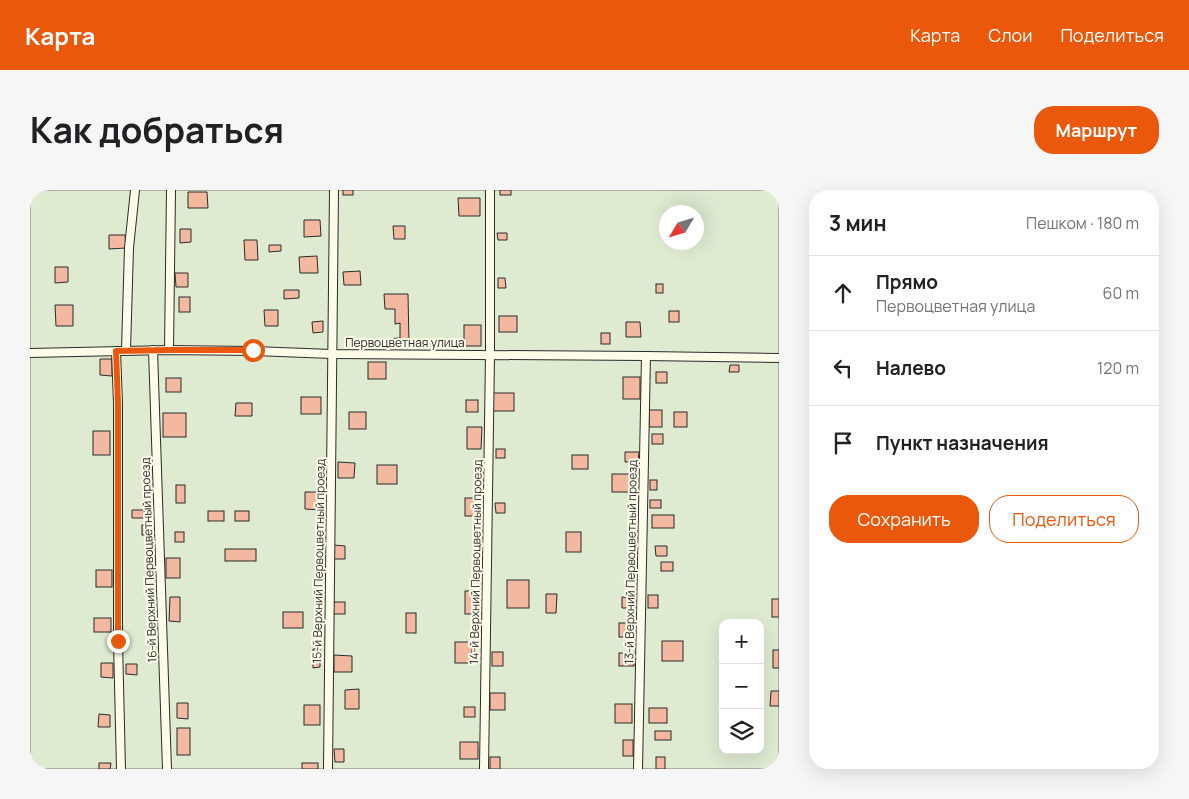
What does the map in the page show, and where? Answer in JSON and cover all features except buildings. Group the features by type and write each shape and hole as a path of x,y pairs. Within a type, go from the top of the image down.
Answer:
{"lane":[{"path":"126,350 129,248 135,190"},
{"path":"169,350 171,190"},
{"name":"15-й Верхний Первоцветный проезд","path":"328,769 334,190"},
{"name":"14-й Верхний Первоцветный проезд","path":"484,769 490,355 490,190"},
{"name":"Первоцветная улица","path":"30,353 126,350 253,350 332,354 779,358"},
{"name":"16-й Верхний Первоцветный проезд","path":"153,350 168,769"},
{"path":"116,351 121,769"},
{"name":"13-й Верхний Первоцветный проезд","path":"638,769 646,356"}],"green space":[{"path":"30,190 779,190 779,769 30,769"}],"route":[{"path":"118,641 119,522 116,351 253,350"}]}
